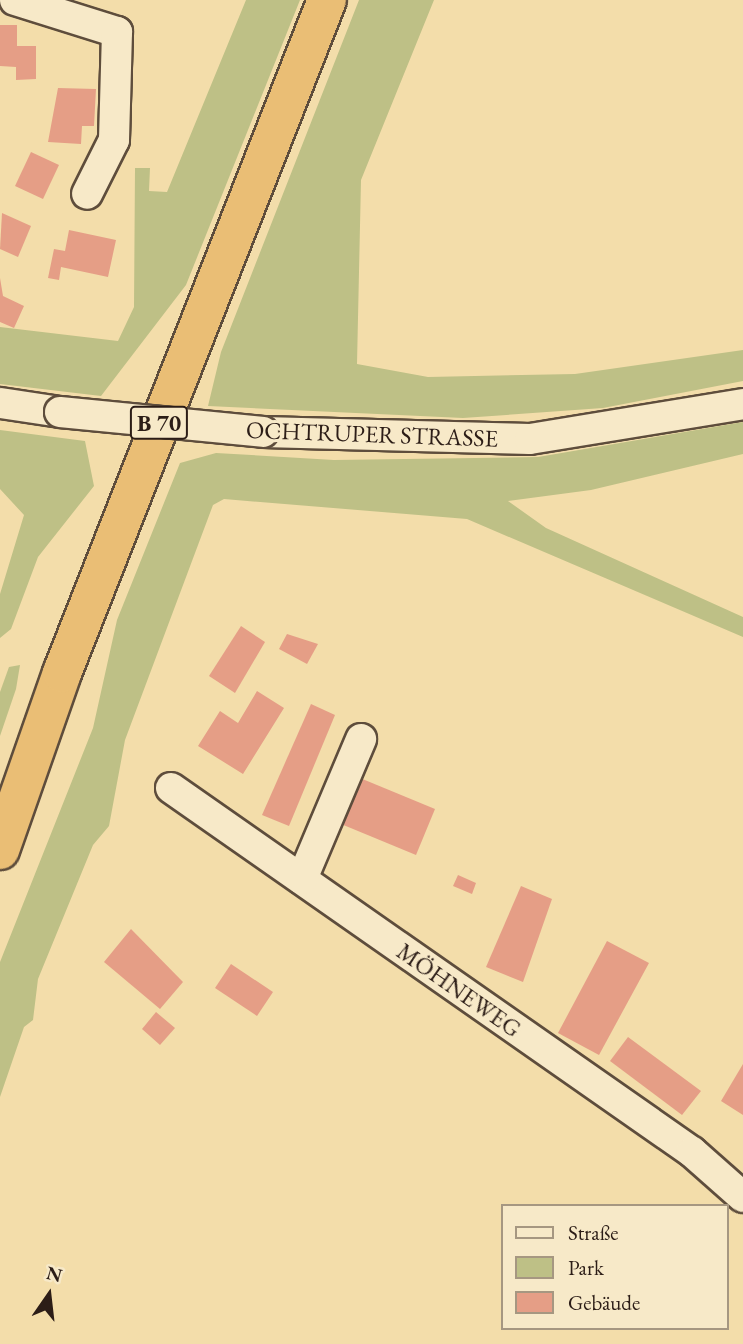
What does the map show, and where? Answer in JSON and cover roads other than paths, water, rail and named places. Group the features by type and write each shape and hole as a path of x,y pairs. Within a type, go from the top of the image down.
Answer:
{"highway":[{"name":"B 70","path":"0,850 62,673 327,0"}],"street":[{"path":"15,0 117,32 114,140 88,194"},
{"name":"OCHTRUPER STRASSE","path":"0,403 60,412 263,432 530,439 743,404"},
{"path":"302,879 361,739"},
{"name":"MÖHNEWEG","path":"171,788 692,1152 743,1197"}]}
